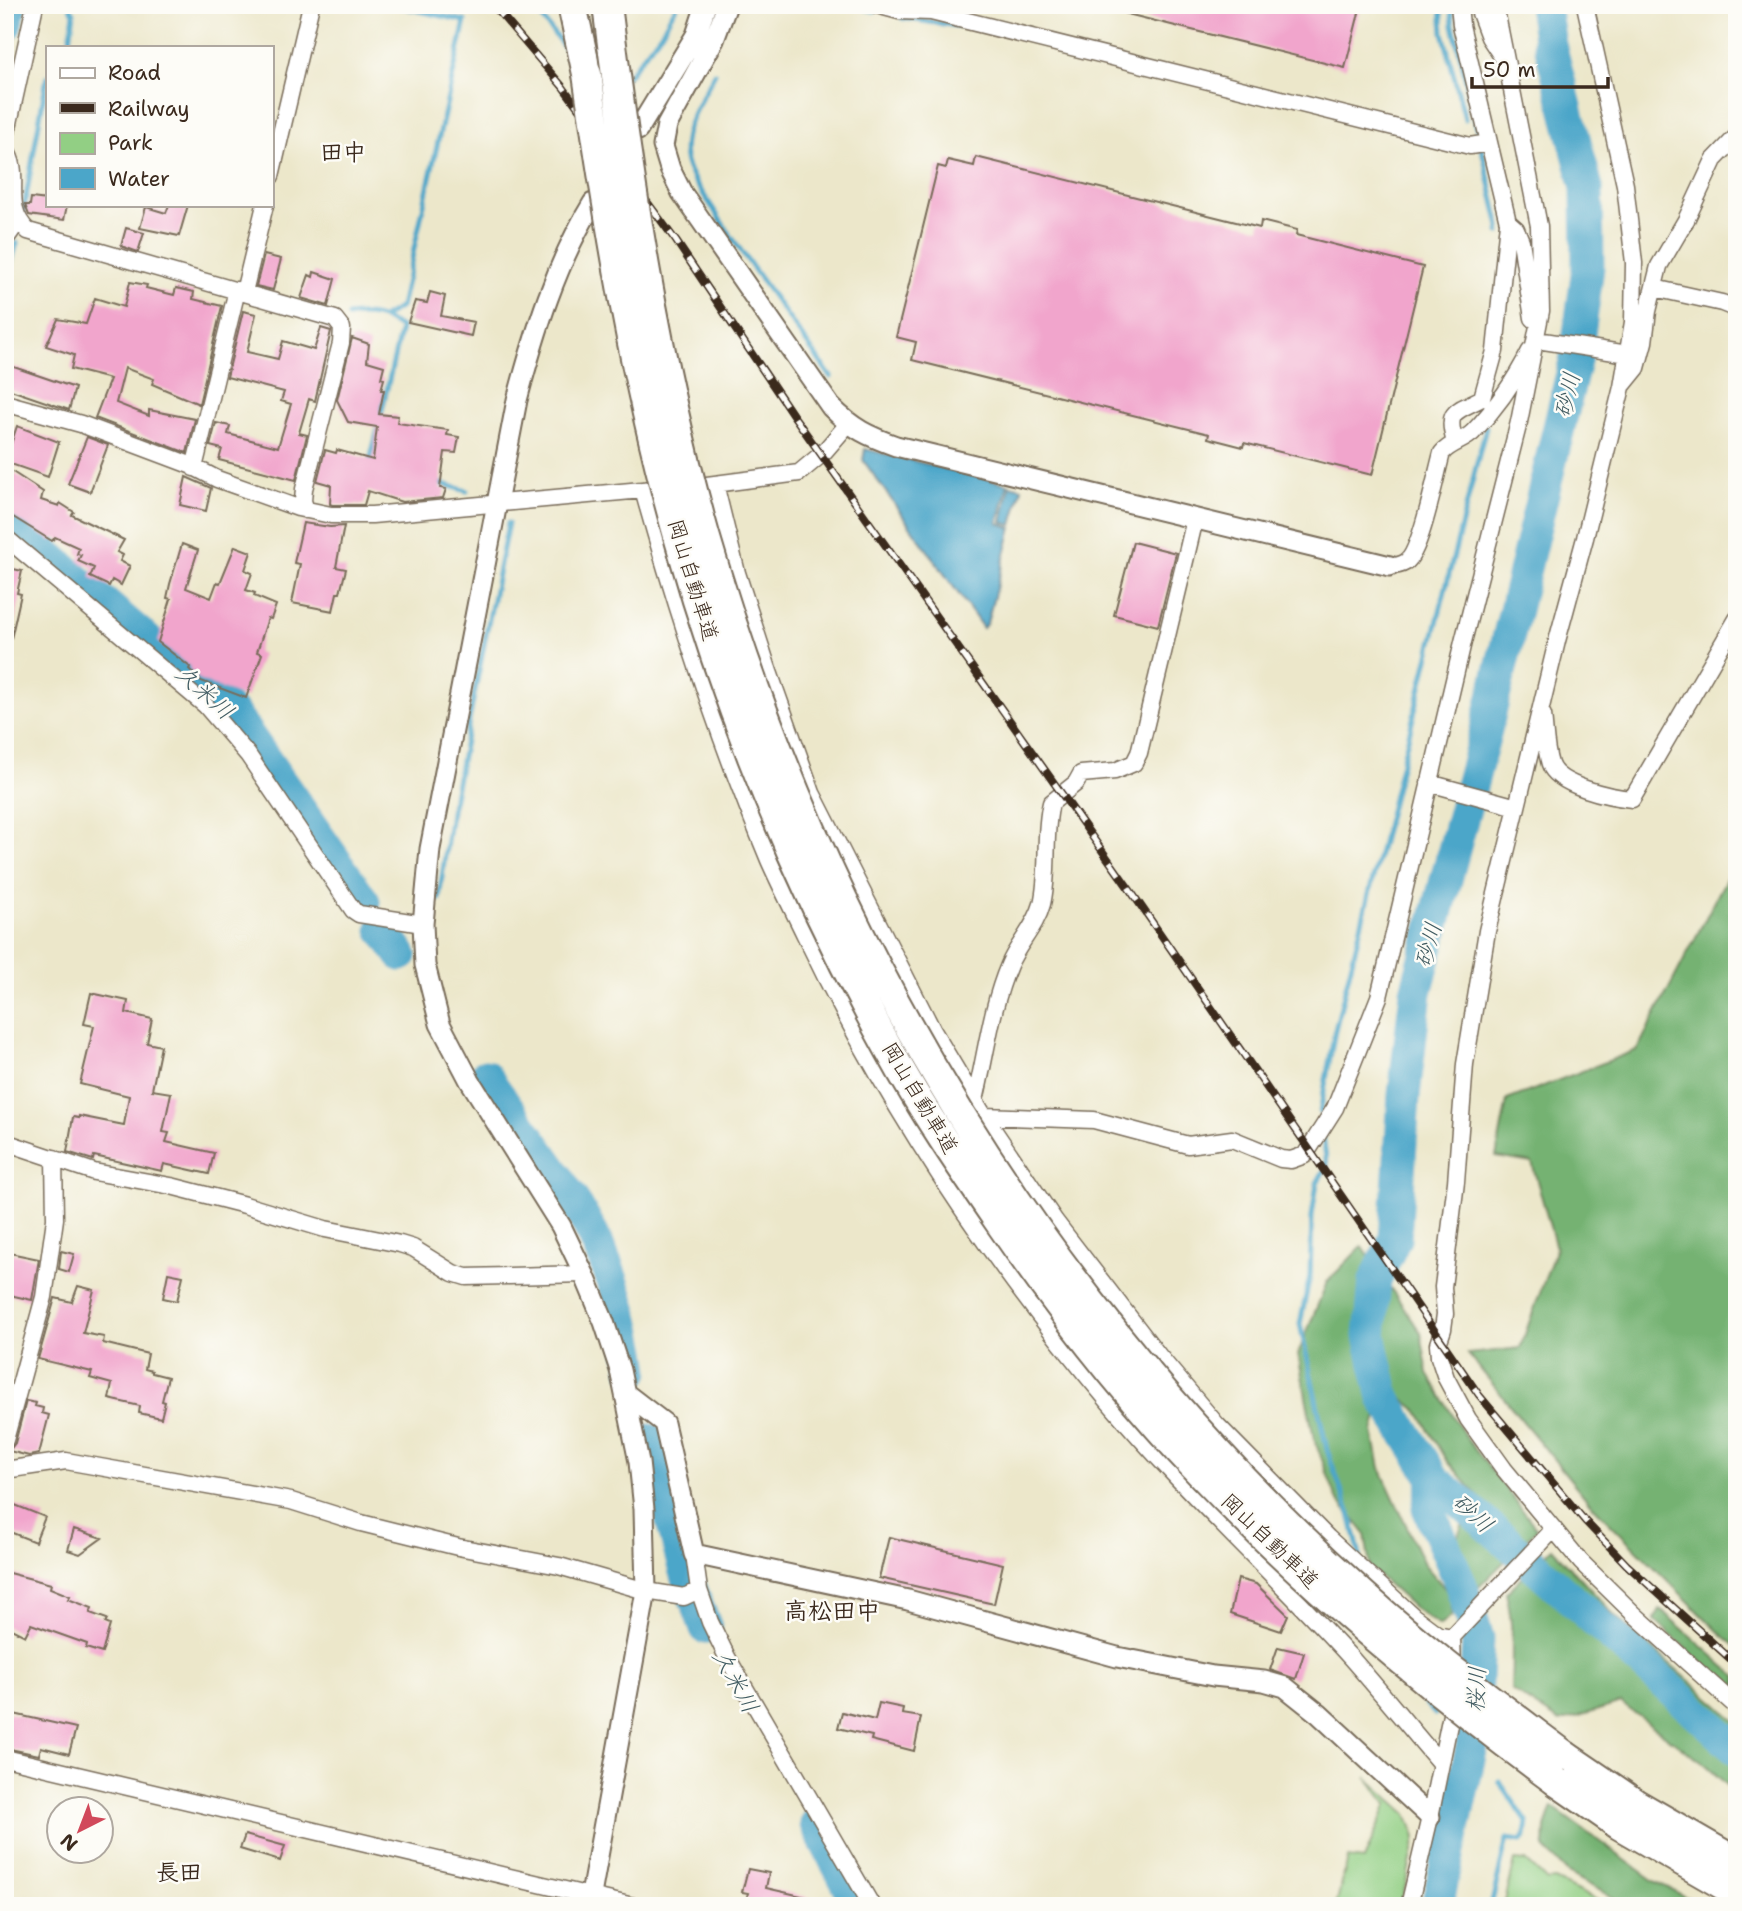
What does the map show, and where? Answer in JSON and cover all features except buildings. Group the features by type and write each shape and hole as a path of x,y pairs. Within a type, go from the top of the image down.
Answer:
{"highway":[{"path":"572,5 587,74"},
{"name":"岡山自動車道","path":"580,5 609,227 643,395 680,543 729,696 778,823 830,936 891,1054 971,1180 1046,1290 1126,1390 1201,1474 1273,1547 1417,1675 1557,1782 1619,1825 1737,1893"},
{"name":"岡山自動車道","path":"607,5 632,189 669,389 705,534 754,685 802,813 853,924 915,1039 991,1164 1067,1273 1147,1373 1220,1455 1364,1596 1430,1651 1566,1756 1635,1803 1737,1861"}],"street":[{"path":"5,141 35,5"},
{"path":"273,167 311,5"},
{"path":"638,130 696,35 706,5"},
{"path":"727,5 714,40 667,125 663,146 670,169 682,193 823,396 848,424 866,435 896,446 1390,566 1406,562 1419,540 1442,453 1474,431 1526,360 1539,335 1532,318 1521,242 1516,229 1508,222"},
{"path":"877,5 899,11 932,12 1470,146 1484,143"},
{"path":"1455,442 1449,423 1451,416 1482,398 1495,351 1508,222 1484,143 1461,25 1460,5"},
{"path":"1477,5 1489,37 1506,62"},
{"path":"984,1115 1094,1120 1188,1145 1232,1139 1281,1159 1291,1160 1305,1155 1335,1108 1379,997 1433,784 1539,335 1542,270 1539,226 1495,5"},
{"path":"1585,5 1625,185 1634,288 1633,322 1624,354 1622,387 1542,702 1512,805 1487,931 1465,1065 1443,1287 1445,1314 1438,1343 1438,1357 1468,1419 1504,1469 1581,1562 1737,1707"},
{"path":"1622,387 1637,368 1644,342 1647,311 1660,266 1686,220 1705,175 1714,160 1737,136"},
{"path":"5,149 11,157 9,201 12,215 28,231 335,320 342,328 341,343 304,489 303,501 306,510"},
{"path":"590,1901 646,1591 639,1462 620,1370 584,1275 561,1226 470,1081 440,1024 425,965 423,924 430,849 517,400 531,348 577,230 593,203"},
{"path":"194,468 265,206"},
{"path":"5,240 18,223"},
{"path":"1654,288 1722,303 1737,309"},
{"path":"1539,335 1624,354"},
{"path":"5,403 81,424 217,479 306,510 331,515 373,515 715,484 799,473 823,453 848,424"},
{"path":"715,484 737,573 812,793 932,1029 984,1115 1055,1221 1159,1356 1217,1425 1328,1538 1413,1615 1437,1634 1455,1633"},
{"path":"643,490 668,580 731,762 769,861 831,990 907,1126 1020,1291 1110,1403 1225,1528 1350,1657 1440,1763"},
{"path":"975,1100 996,1001 1009,962 1037,918 1042,904 1051,803 1076,783 1081,774 1115,771 1135,763 1195,519"},
{"path":"5,537 206,706 248,755 353,910 359,914 423,924"},
{"path":"1542,702 1550,767 1560,778 1612,797 1632,800 1737,619"},
{"path":"1433,784 1512,805"},
{"path":"5,1142 94,1172 208,1196 325,1229 400,1244 413,1248 453,1273 466,1277 584,1275"},
{"path":"5,1440 44,1297 55,1219 54,1158"},
{"path":"625,1393 664,1423 694,1554 692,1593 872,1906"},
{"path":"5,1470 66,1461 291,1501 361,1523 458,1547 559,1566 646,1591 692,1593"},
{"path":"1409,1906 1455,1702 1455,1633 1554,1529"},
{"path":"694,1554 908,1600 1117,1657 1213,1676 1264,1681 1284,1687 1319,1714 1430,1816"},
{"path":"1697,1671 1737,1698"},
{"path":"5,1758 590,1901 633,1906"}],"green space":[{"path":"1737,858 1737,1647 1588,1501 1468,1354 1520,1348 1556,1248 1532,1163 1496,1157 1507,1100 1637,1050"},
{"path":"1362,1246 1421,1333 1428,1374 1467,1439 1537,1529 1474,1592 1455,1542 1464,1521 1483,1502 1448,1462 1417,1410 1391,1389 1379,1408 1373,1432 1380,1468 1424,1564 1450,1594 1452,1616 1439,1626 1370,1568 1365,1534 1337,1499 1314,1439 1298,1354 1327,1282"},
{"path":"1552,1548 1616,1617 1737,1722 1737,1794 1703,1763 1621,1703 1560,1722 1511,1690 1511,1629 1506,1593"},
{"path":"1660,1609 1737,1677 1737,1694 1654,1620"},
{"path":"1366,1777 1407,1814 1416,1837 1401,1906 1336,1906 1348,1858 1364,1860 1387,1804"},
{"path":"1552,1807 1654,1881 1704,1906 1628,1906 1568,1873 1544,1848 1545,1827"},
{"path":"1515,1860 1526,1861 1547,1881 1555,1880 1609,1906 1504,1906"}],"water":[{"path":"865,449 1008,484 998,523 1012,528 987,623 983,628 863,460"},
{"path":"1010,485 1022,488 1012,525 1002,522"}],"waterway":[{"path":"5,26 10,5"},
{"path":"69,5 74,13 69,46"},
{"path":"384,317 401,307 465,21 393,5"},
{"path":"532,5 571,56"},
{"path":"627,77 661,33 677,5"},
{"path":"851,5 875,11"},
{"path":"1441,5 1443,32 1465,119"},
{"name":"砂川","path":"1544,5 1550,45 1587,188 1588,267 1576,357 1485,734 1416,992 1404,1095 1395,1239 1375,1281 1370,1336 1384,1398 1435,1480 1527,1559 1737,1749"},
{"path":"1451,7 1500,227 1499,233"},
{"path":"902,18 958,26"},
{"path":"715,73 698,103 686,136 684,147 689,171 742,252 831,377"},
{"path":"23,214 46,83"},
{"path":"5,285 17,243"},
{"path":"348,316 376,316 401,328 380,419"},
{"path":"1320,1113 1335,1030 1486,427"},
{"path":"369,464 378,429"},
{"path":"436,482 467,491"},
{"name":"久米川","path":"5,518 234,715 364,902"},
{"path":"439,899 451,812 508,523"},
{"name":"久米川","path":"383,929 401,955"},
{"name":"久米川","path":"485,1076 584,1218 602,1254 616,1292 634,1371"},
{"path":"1323,1136 1327,1165 1317,1183 1312,1216 1310,1276 1300,1324 1327,1450 1350,1514 1360,1556"},
{"name":"久米川","path":"651,1440 685,1572 706,1628"},
{"name":"桜川","path":"1435,1480 1428,1508 1460,1582 1478,1638 1473,1741 1437,1906"},
{"path":"1407,1682 1435,1714"},
{"path":"1491,1906 1507,1839 1521,1841 1525,1836 1527,1822 1499,1781"},
{"name":"久米川","path":"816,1824 859,1906"}],"railway":[{"path":"493,5 563,87 676,241 793,415 1130,890 1479,1395 1585,1521 1627,1565 1737,1665"}],"district":[{"name":"田中","path":"343,152"},
{"name":"高松田中","path":"832,1611"},
{"name":"長田","path":"179,1872"}]}
